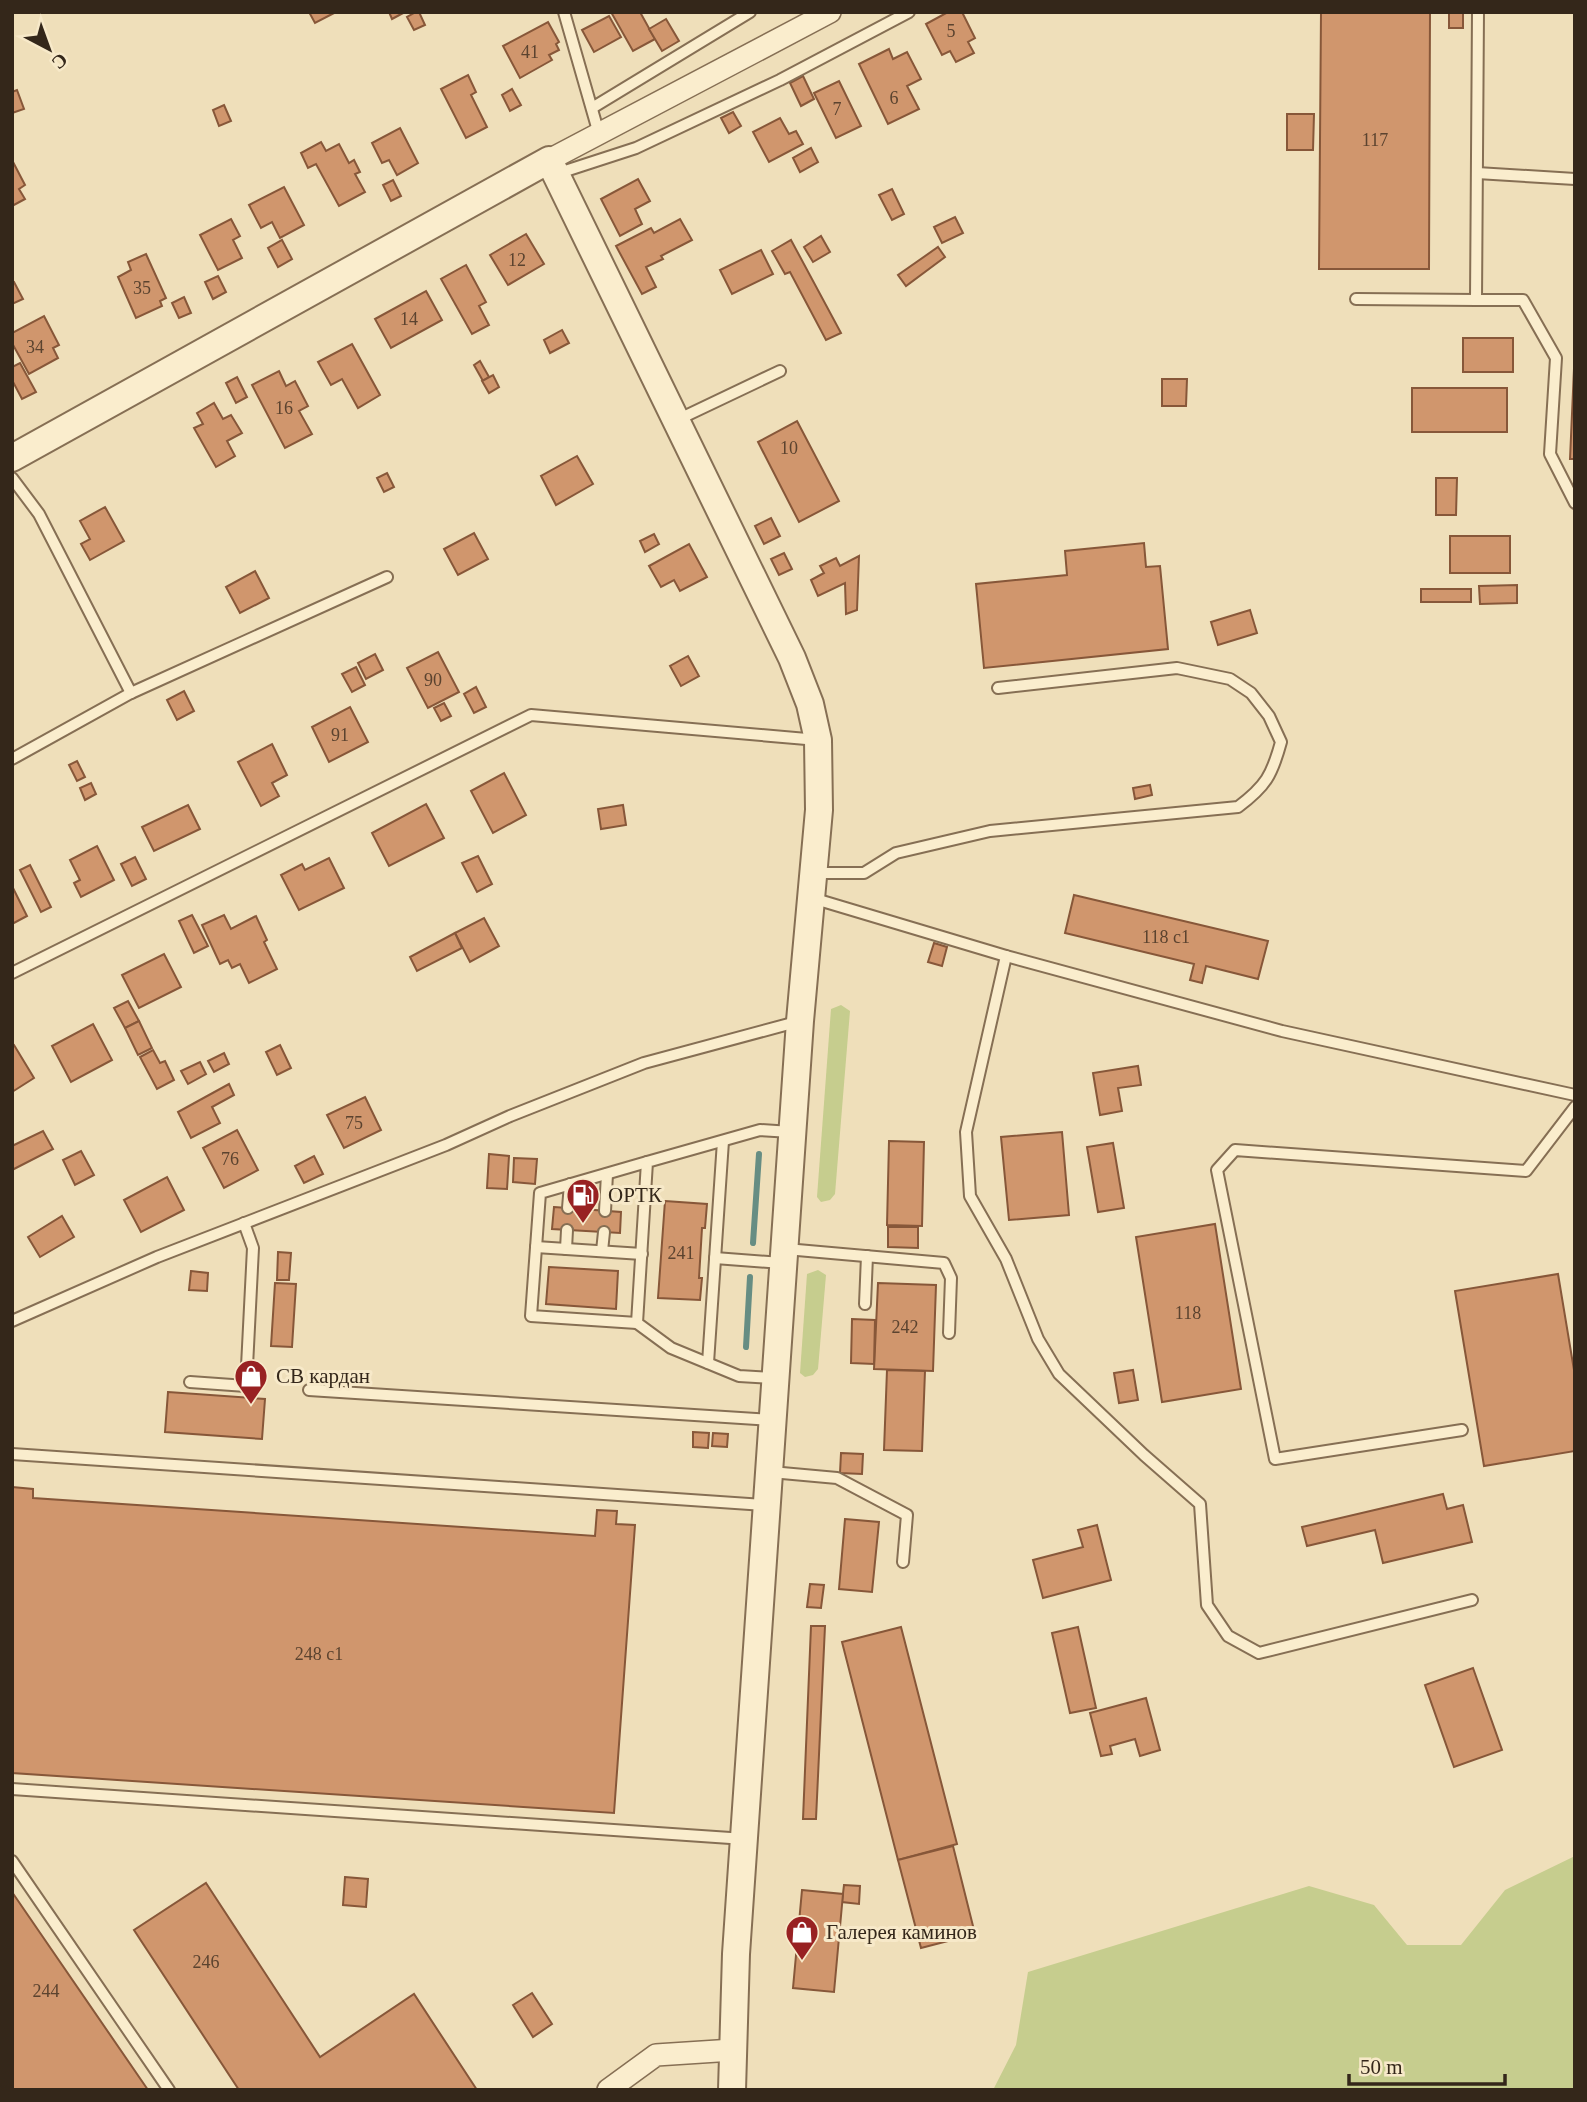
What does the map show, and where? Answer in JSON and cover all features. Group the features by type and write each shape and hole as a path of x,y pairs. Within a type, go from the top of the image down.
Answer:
{"street":[{"path":"12,458 552,167 598,134 831,12"},
{"path":"552,167 792,658 810,704 818,740 819,810 800,1021 737,1954 732,2090"},
{"path":"608,2090 656,2055 733,2050"}],"lane":[{"path":"564,12 598,134"},
{"path":"592,108 750,12"},
{"path":"552,167 636,148 780,80 909,12"},
{"path":"1476,300 1478,12"},
{"path":"1477,173 1575,179"},
{"path":"1356,299 1523,300 1556,358 1550,454 1575,503"},
{"path":"677,420 780,371"},
{"path":"12,478 39,514 131,693"},
{"path":"12,759 131,693 387,577"},
{"path":"811,885 864,873 896,853 990,831 1238,807 1257,793 1273,771 1281,742 1269,716 1251,693 1230,679 1177,668 998,688"},
{"path":"12,973 531,715 818,740"},
{"path":"811,885 1006,956 1282,1031 1575,1095"},
{"path":"1006,956 966,1132 970,1196 1006,1259 1038,1339 1059,1374 1200,1504 1207,1605 1228,1636 1259,1653 1472,1600"},
{"path":"12,1321 157,1258 446,1145 510,1116 644,1063 800,1021"},
{"path":"1462,1430 1275,1459 1217,1170 1235,1150 1526,1171 1575,1107"},
{"path":"777,1378 739,1376 671,1348 637,1323 531,1316 540,1193 760,1130 794,1132"},
{"path":"708,1363 723,1141"},
{"path":"637,1323 648,1162"},
{"path":"605,1211 607,1174"},
{"path":"568,1208 570,1184"},
{"path":"190,1382 246,1386 253,1248 244,1223"},
{"path":"566,1249 567,1230"},
{"path":"602,1251 604,1232"},
{"path":"536,1247 642,1254"},
{"path":"715,1258 867,1256 944,1263 951,1278 949,1333"},
{"path":"865,1304 867,1256"},
{"path":"309,1390 774,1420"},
{"path":"12,1454 768,1505"},
{"path":"771,1472 837,1478 907,1515 903,1562"},
{"path":"12,1789 745,1839"},
{"path":"12,1861 169,2090"}],"green space":[{"path":"841,1005 850,1011 835,1194 830,1200 821,1202 817,1197 831,1009"},
{"path":"818,1270 826,1275 818,1369 813,1375 805,1377 800,1373 807,1274"},
{"path":"1575,1856 1575,2090 993,2090 1016,2045 1028,1972 1309,1886 1374,1905 1407,1945 1461,1945 1505,1890"}],"building":[{"path":"309,12 336,12 315,23"},
{"path":"389,12 405,12 392,19"},
{"path":"419,12 425,25 414,30 407,17"},
{"path":"611,12 640,12 655,39 633,51"},
{"path":"948,12 962,12 975,38 968,42 974,53 956,62 950,51 942,55 926,24"},
{"path":"1321,12 1430,12 1429,269 1319,269"},
{"path":"1449,12 1463,12 1463,28 1449,28"},
{"path":"609,16 621,37 594,52 582,30"},
{"path":"666,19 679,41 662,51 649,29"},
{"path":"548,22 559,42 556,44 559,50 549,55 552,60 520,78 503,46"},
{"path":"889,49 893,59 907,52 921,79 907,86 919,109 888,124 859,64"},
{"path":"468,75 476,92 471,95 487,127 466,138 441,89"},
{"path":"803,76 814,99 801,106 790,83"},
{"path":"839,81 861,126 836,138 814,93"},
{"path":"512,89 521,105 510,111 502,95"},
{"path":"17,90 24,109 12,113 12,92"},
{"path":"224,105 231,121 219,126 213,110"},
{"path":"733,112 741,126 729,133 721,118"},
{"path":"1287,114 1314,114 1313,150 1287,150"},
{"path":"780,118 789,134 796,131 803,144 769,162 753,132"},
{"path":"400,128 418,163 397,175 389,160 382,163 372,143"},
{"path":"321,142 326,151 339,144 349,163 354,160 360,172 355,174 365,192 339,206 316,164 308,168 301,153"},
{"path":"811,148 818,162 800,172 793,158"},
{"path":"12,160 25,185 19,189 25,199 12,206"},
{"path":"638,179 650,201 635,209 642,224 620,236 601,199"},
{"path":"393,180 401,196 391,201 383,185"},
{"path":"284,187 304,225 280,238 272,222 261,228 249,205"},
{"path":"892,189 904,214 892,220 879,195"},
{"path":"955,217 963,233 942,243 934,227"},
{"path":"231,219 240,236 233,240 242,258 218,270 200,235"},
{"path":"680,219 692,240 646,267 656,287 642,294 616,246 651,228 654,233"},
{"path":"526,234 544,264 508,285 490,255"},
{"path":"821,236 830,252 813,262 804,247"},
{"path":"282,240 292,259 278,267 268,248"},
{"path":"791,240 841,333 826,340 790,272 785,274 772,251"},
{"path":"938,247 945,257 906,286 898,275"},
{"path":"761,250 773,274 732,294 720,270"},
{"path":"146,254 166,298 160,301 162,306 136,318 118,277 131,270 128,262"},
{"path":"466,265 486,302 479,306 489,325 472,334 441,279"},
{"path":"218,276 226,292 213,299 205,282"},
{"path":"14,282 23,299 12,304 12,283"},
{"path":"426,291 442,320 391,348 375,319"},
{"path":"184,297 191,313 179,318 172,303"},
{"path":"44,316 59,345 53,348 58,358 29,374 12,343 12,333"},
{"path":"562,330 569,343 550,353 544,340"},
{"path":"1463,338 1513,338 1513,372 1463,372"},
{"path":"352,344 380,395 358,408 342,379 331,385 318,362"},
{"path":"1575,346 1575,459 1570,459"},
{"path":"480,361 489,377 483,381 474,365"},
{"path":"20,363 36,392 22,399 12,380 12,367"},
{"path":"279,371 286,386 295,381 308,406 299,411 312,434 285,448 252,385"},
{"path":"493,375 499,387 489,393 482,381"},
{"path":"237,377 247,397 236,403 226,383"},
{"path":"1162,379 1187,379 1186,406 1162,406"},
{"path":"1412,388 1507,388 1507,432 1412,432"},
{"path":"214,403 223,419 231,415 242,433 227,441 235,456 216,467 194,428 203,424 197,413"},
{"path":"797,421 839,501 799,522 758,442"},
{"path":"577,456 593,484 556,505 541,476"},
{"path":"387,473 394,487 384,492 377,478"},
{"path":"1436,478 1457,478 1456,515 1436,515"},
{"path":"105,507 124,541 90,560 81,544 90,539 80,521"},
{"path":"771,518 780,536 764,544 755,526"},
{"path":"474,533 488,559 458,575 444,549"},
{"path":"654,534 659,544 645,552 640,541"},
{"path":"1450,536 1510,536 1510,573 1450,573"},
{"path":"1144,543 1146,567 1160,566 1168,649 984,668 976,584 1067,575 1065,551"},
{"path":"689,544 707,577 680,591 674,580 661,587 649,566"},
{"path":"784,553 792,569 779,575 771,559"},
{"path":"859,556 857,610 846,614 845,583 818,596 811,580 824,573 820,566 836,558 840,566"},
{"path":"255,571 269,598 240,613 226,587"},
{"path":"1517,585 1517,603 1480,604 1479,586"},
{"path":"1421,589 1471,589 1471,602 1421,602"},
{"path":"1250,610 1257,633 1218,645 1211,622"},
{"path":"438,652 459,692 428,708 407,668"},
{"path":"375,654 383,670 366,679 358,663"},
{"path":"688,656 699,676 681,686 670,666"},
{"path":"356,667 365,685 352,692 342,674"},
{"path":"476,687 486,707 474,713 464,694"},
{"path":"184,691 194,711 177,720 167,700"},
{"path":"444,703 451,716 441,721 434,708"},
{"path":"350,707 368,742 329,762 312,727"},
{"path":"272,744 287,775 272,783 279,796 261,806 238,762"},
{"path":"77,761 85,777 77,781 69,765"},
{"path":"504,773 526,815 493,833 471,791"},
{"path":"91,783 96,794 85,800 80,788"},
{"path":"1150,785 1152,795 1135,799 1133,788"},
{"path":"426,804 444,838 389,866 372,833"},
{"path":"188,805 200,829 154,851 142,827"},
{"path":"623,805 626,825 601,829 598,809"},
{"path":"97,846 114,880 81,897 74,883 80,880 70,860"},
{"path":"478,856 492,884 477,892 462,863"},
{"path":"135,857 146,879 132,886 121,864"},
{"path":"329,858 344,888 299,910 281,875 302,864 305,870"},
{"path":"30,865 51,907 41,912 20,870"},
{"path":"12,886 27,916 12,924"},
{"path":"1074,895 1268,941 1258,979 1206,966 1202,983 1190,980 1194,964 1065,933"},
{"path":"192,915 208,946 194,953 179,921"},
{"path":"224,915 231,929 256,916 267,940 264,942 277,969 249,983 240,964 232,968 228,960 220,964 202,925"},
{"path":"484,918 499,946 470,962 455,933"},
{"path":"455,933 462,948 417,971 410,957"},
{"path":"934,943 947,947 942,966 928,962"},
{"path":"164,954 181,987 139,1008 122,975"},
{"path":"128,1001 139,1021 125,1028 114,1008"},
{"path":"139,1021 152,1048 138,1055 125,1028"},
{"path":"93,1024 112,1060 71,1082 52,1046"},
{"path":"14,1045 34,1078 12,1092 12,1046"},
{"path":"280,1045 291,1068 277,1075 266,1052"},
{"path":"153,1050 160,1063 165,1061 174,1080 157,1089 140,1057"},
{"path":"224,1053 229,1064 214,1072 208,1061"},
{"path":"200,1062 206,1074 188,1084 181,1071"},
{"path":"1138,1066 1141,1085 1118,1088 1122,1111 1100,1115 1093,1073"},
{"path":"229,1084 234,1095 212,1107 220,1123 191,1138 178,1112"},
{"path":"365,1097 381,1130 344,1148 327,1115"},
{"path":"237,1130 258,1170 224,1188 203,1148"},
{"path":"43,1131 53,1149 12,1170 12,1146"},
{"path":"1062,1132 1069,1215 1009,1220 1001,1137"},
{"path":"889,1141 924,1142 922,1226 887,1225"},
{"path":"1113,1143 1124,1208 1098,1212 1087,1147"},
{"path":"81,1151 94,1175 75,1185 63,1160"},
{"path":"489,1154 509,1156 507,1189 487,1188"},
{"path":"314,1156 323,1174 304,1183 295,1166"},
{"path":"514,1158 537,1159 535,1184 513,1182"},
{"path":"167,1177 184,1210 141,1232 124,1200"},
{"path":"665,1201 707,1204 705,1228 702,1228 700,1300 658,1298"},
{"path":"554,1207 621,1212 620,1233 552,1229"},
{"path":"62,1216 74,1237 40,1257 28,1237"},
{"path":"1215,1224 1241,1389 1162,1402 1136,1237"},
{"path":"888,1227 918,1227 918,1248 888,1247"},
{"path":"278,1252 291,1253 289,1280 277,1280"},
{"path":"549,1267 618,1271 616,1309 546,1304"},
{"path":"191,1271 208,1273 207,1291 189,1290"},
{"path":"1558,1274 1575,1376 1575,1451 1484,1466 1455,1291"},
{"path":"275,1283 296,1284 292,1347 271,1346"},
{"path":"878,1283 936,1285 933,1371 874,1369"},
{"path":"852,1319 875,1320 874,1364 851,1363"},
{"path":"887,1370 925,1371 922,1451 884,1450"},
{"path":"1133,1370 1138,1400 1119,1403 1114,1373"},
{"path":"168,1392 265,1399 262,1439 165,1432"},
{"path":"693,1432 709,1433 708,1448 693,1447"},
{"path":"713,1433 728,1434 727,1447 712,1446"},
{"path":"841,1453 863,1454 862,1474 840,1473"},
{"path":"12,1487 33,1489 33,1498 595,1536 597,1510 617,1511 616,1524 635,1525 614,1813 12,1773"},
{"path":"1443,1494 1447,1509 1463,1505 1472,1542 1383,1563 1375,1530 1307,1546 1302,1527"},
{"path":"845,1519 879,1522 872,1592 839,1589"},
{"path":"1097,1525 1111,1580 1043,1598 1033,1560 1083,1547 1078,1530"},
{"path":"810,1584 824,1585 821,1608 807,1607"},
{"path":"811,1626 825,1626 816,1819 803,1819"},
{"path":"901,1627 957,1844 898,1860 842,1642"},
{"path":"1078,1627 1096,1708 1070,1713 1052,1633"},
{"path":"1473,1668 1502,1750 1454,1767 1425,1685"},
{"path":"1146,1698 1160,1750 1140,1756 1135,1739 1110,1746 1112,1754 1101,1756 1090,1713"},
{"path":"953,1846 975,1934 921,1948 898,1860"},
{"path":"345,1877 368,1879 366,1907 343,1905"},
{"path":"206,1883 320,2057 414,1994 477,2090 239,2090 134,1930"},
{"path":"844,1885 860,1886 859,1904 842,1902"},
{"path":"802,1890 843,1894 834,1992 793,1988"},
{"path":"12,1892 148,2090 12,2090"},
{"path":"532,1993 552,2024 533,2037 513,2005"}],"waterway":[{"path":"753,1243 759,1154"},
{"path":"746,1347 750,1277"}],"place":[{"name":"ОРТК","path":"583,1225"},
{"name":"СВ кардан","path":"251,1406"},
{"name":"Галерея каминов","path":"802,1962"}]}
